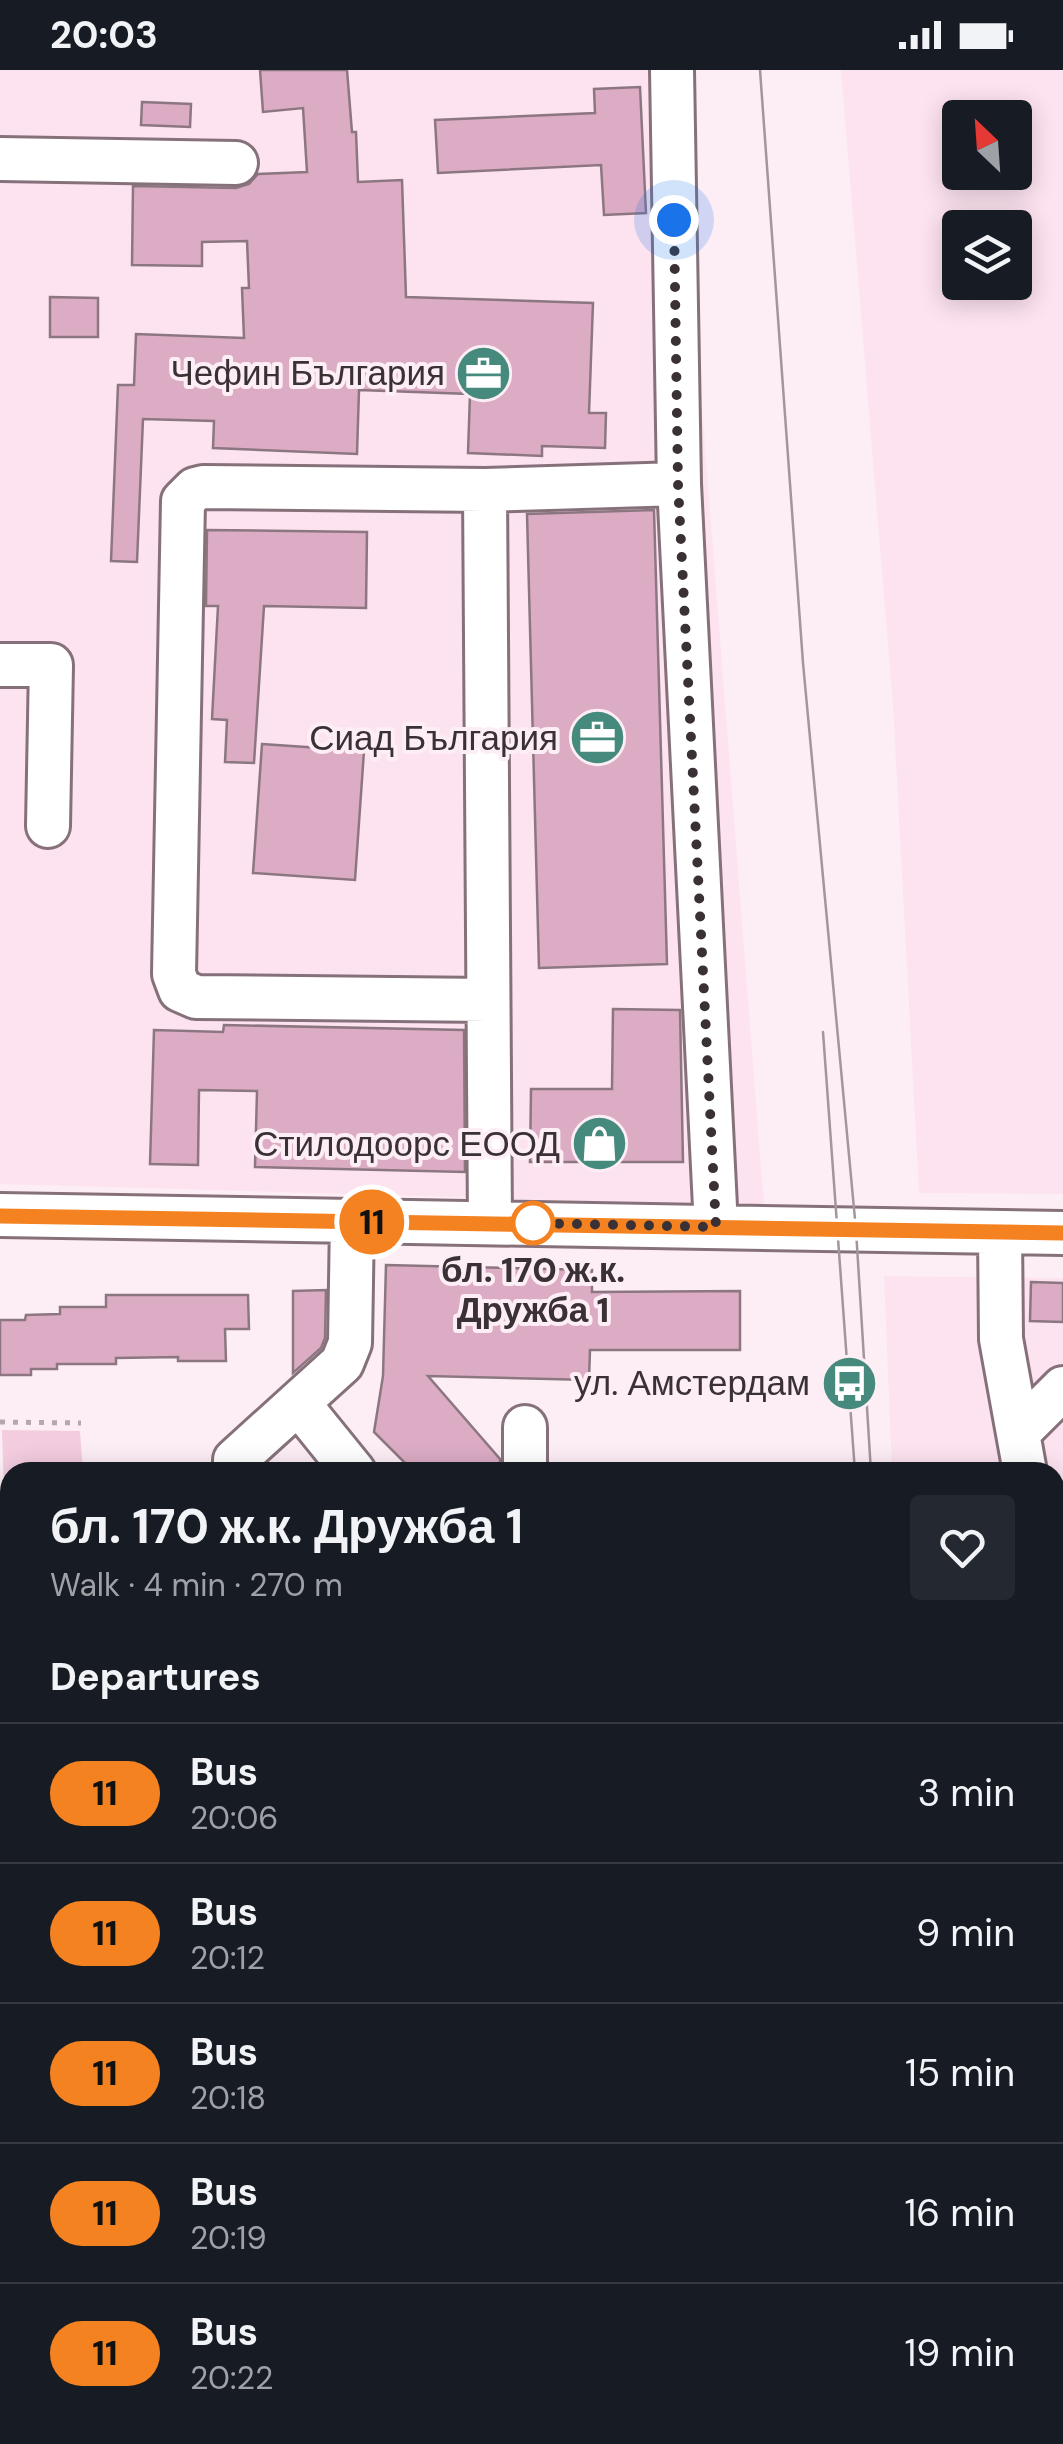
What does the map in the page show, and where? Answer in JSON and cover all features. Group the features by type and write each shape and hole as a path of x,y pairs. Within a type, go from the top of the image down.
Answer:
{"street":[{"path":"672,70 678,484 716,1227"},
{"path":"0,158 236,163"},
{"path":"488,1000 196,996 180,990 174,974 183,501 195,488 203,487 485,490 678,484"},
{"path":"485,490 490,1223"},
{"path":"0,664 52,666 48,826"},
{"path":"0,1216 1063,1233"},
{"path":"235,1462 342,1363 350,1343 352,1221"},
{"path":"1000,1232 1001,1339 1033,1455"},
{"path":"1033,1455 1063,1388"},
{"path":"299,1404 346,1462"},
{"path":"525,1427 525,1462"}],"path":[{"path":"0,1422 82,1423"}],"shaded area":[{"path":"0,70 676,70 764,1206 0,1184"},
{"path":"841,70 1063,70 1063,1194 919,1193 893,707"},
{"path":"884,1276 1063,1278 1063,1462 892,1462"},
{"path":"2,1430 80,1431 82,1462 3,1462"}],"building":[{"path":"260,70 347,70 358,182 402,180 406,297 593,303 589,413 606,413 605,448 542,446 542,456 468,453 470,394 359,390 357,454 213,448 214,421 143,419 137,562 111,561 118,385 134,385 136,334 244,338 242,288 249,288 247,241 202,242 202,266 132,265 133,186 236,188 249,184 258,174 307,172 303,108 263,112"},
{"path":"640,87 646,213 604,215 601,165 438,173 435,120 595,113 594,89"},
{"path":"142,102 191,104 190,127 141,125"},
{"path":"50,297 98,298 98,337 50,337"},
{"name":"Сиад България","path":"654,510 667,964 539,968 527,514"},
{"path":"207,530 367,532 366,608 264,606 254,763 225,762 227,720 212,719 218,606 206,606"},
{"path":"262,744 364,751 355,880 253,873"},
{"path":"613,1009 680,1010 683,1162 530,1162 531,1089 612,1089"},
{"path":"224,1025 464,1030 465,1172 255,1167 257,1091 199,1090 198,1165 150,1164 154,1030 223,1032"},
{"path":"386,1265 592,1270 592,1292 740,1291 740,1350 590,1350 589,1380 428,1376 500,1462 404,1462 374,1432 383,1376"},
{"path":"1031,1282 1063,1283 1063,1322 1030,1321"},
{"path":"326,1290 325,1338 321,1348 293,1373 293,1291"},
{"path":"106,1295 248,1295 249,1329 225,1329 226,1361 116,1358 116,1364 57,1364 57,1369 31,1369 31,1375 0,1375 0,1320 60,1314 60,1307 106,1307"}],"tram line":[{"path":"760,70 803,663 856,1230 870,1462"},
{"path":"823,1032 854,1462"}],"bus line":[{"name":"11","path":"0,1216 1063,1233"}],"place":[{"name":"Чефин България","path":"484,373"},
{"name":"Сиад България","path":"597,738"},
{"name":"Стилодоорс ЕООД","path":"599,1144"},
{"name":"бл. 170 ж.к. Дружба 1","path":"533,1223"},
{"name":"ул. Амстердам","path":"849,1383"}],"route":[{"path":"533,1223 528,1223 716,1227 678,484 674,220"}]}
